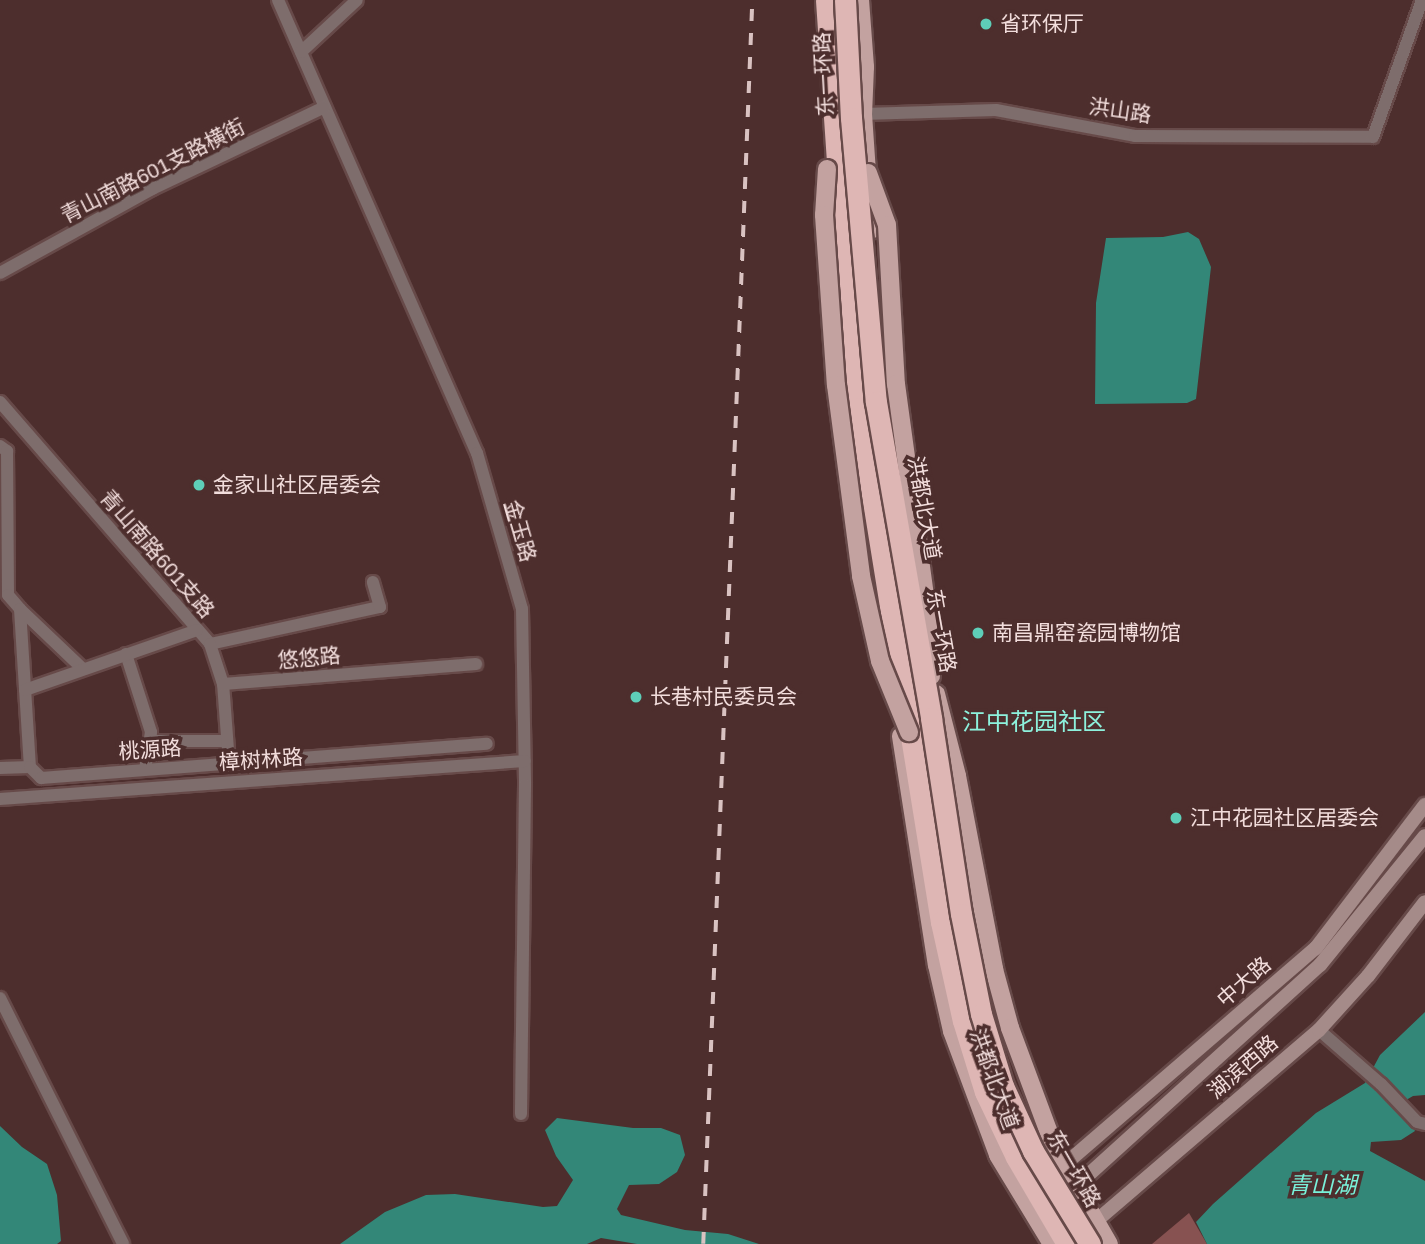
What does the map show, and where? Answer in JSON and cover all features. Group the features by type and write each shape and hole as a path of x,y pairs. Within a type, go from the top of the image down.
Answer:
{"highway":[{"name":"东一环路","path":"826,0 845,282 858,408 941,922 963,1021 985,1092 1016,1157 1067,1244"},
{"name":"东一环路","path":"845,0 851,118 876,402 932,718 961,915 985,1026 1003,1086 1033,1151 1090,1244"}],"main road":[{"name":"洪都北大道","path":"818,0 827,169 845,399 887,639 937,965 952,1031 998,1155 1052,1244"},
{"name":"洪都北大道","path":"860,0 865,67 863,114 885,418 927,659 957,776 994,969 1022,1063 1063,1166 1109,1244"},
{"path":"827,169 824,215 836,385 861,576 880,661 909,732"},
{"path":"868,173 887,225 896,384 927,610 932,718"},
{"name":"中大路","path":"1063,1166 1315,948 1425,805"},
{"name":"中大路","path":"1075,1187 1320,965 1425,836"},
{"name":"湖滨西路","path":"1067,1244 1319,1030 1368,976 1425,902"}],"street":[{"name":"金玉路","path":"278,0 477,453 522,609 525,761 521,1114"},
{"path":"301,52 358,0"},
{"name":"洪山路","path":"863,114 996,110 1135,136 1373,137 1422,0"},
{"name":"青山南路601支路横街","path":"0,273 152,189 325,107"},
{"name":"青山南路601支路","path":"0,402 210,644 380,607 373,582"},
{"path":"0,446 7,451 8,595 82,668"},
{"path":"20,609 32,796"},
{"path":"25,690 197,630"},
{"path":"210,644 223,684 229,763"},
{"path":"127,654 151,732 145,770"},
{"name":"悠悠路","path":"223,684 476,664"},
{"path":"150,741 227,741"},
{"name":"桃源路","path":"0,768 30,767 41,778 487,744"},
{"name":"樟树林路","path":"0,799 525,761"},
{"path":"0,998 123,1244"},
{"path":"1319,1030 1421,1123"}],"shaded area":[{"path":"1189,1213 1207,1244 1152,1244"}],"water":[{"path":"1188,232 1199,239 1211,267 1196,399 1187,403 1095,404 1096,303 1106,238 1163,237"},
{"name":"青山湖","path":"1425,1012 1425,1095 1413,1096 1401,1103 1415,1131 1401,1140 1371,1142 1370,1151 1425,1181 1425,1244 1207,1244 1196,1222 1316,1113 1365,1083 1380,1055"},
{"path":"557,1118 633,1128 661,1128 680,1135 685,1155 677,1172 659,1184 629,1185 617,1209 621,1215 685,1230 728,1234 759,1244 637,1244 601,1238 587,1244 340,1244 385,1212 426,1195 455,1194 543,1207 557,1206 573,1180 556,1156 545,1130"},
{"path":"0,1126 22,1147 47,1164 57,1195 61,1241 57,1244 0,1244"}],"railway":[{"path":"703,1244 752,0"}],"place":[{"name":"省环保厅","path":"986,24"},
{"name":"金家山社区居委会","path":"199,485"},
{"name":"南昌鼎窑瓷园博物馆","path":"978,633"},
{"name":"长巷村民委员会","path":"636,697"},
{"name":"江中花园社区居委会","path":"1176,818"}],"district":[{"name":"江中花园社区","path":"1034,722"}]}
